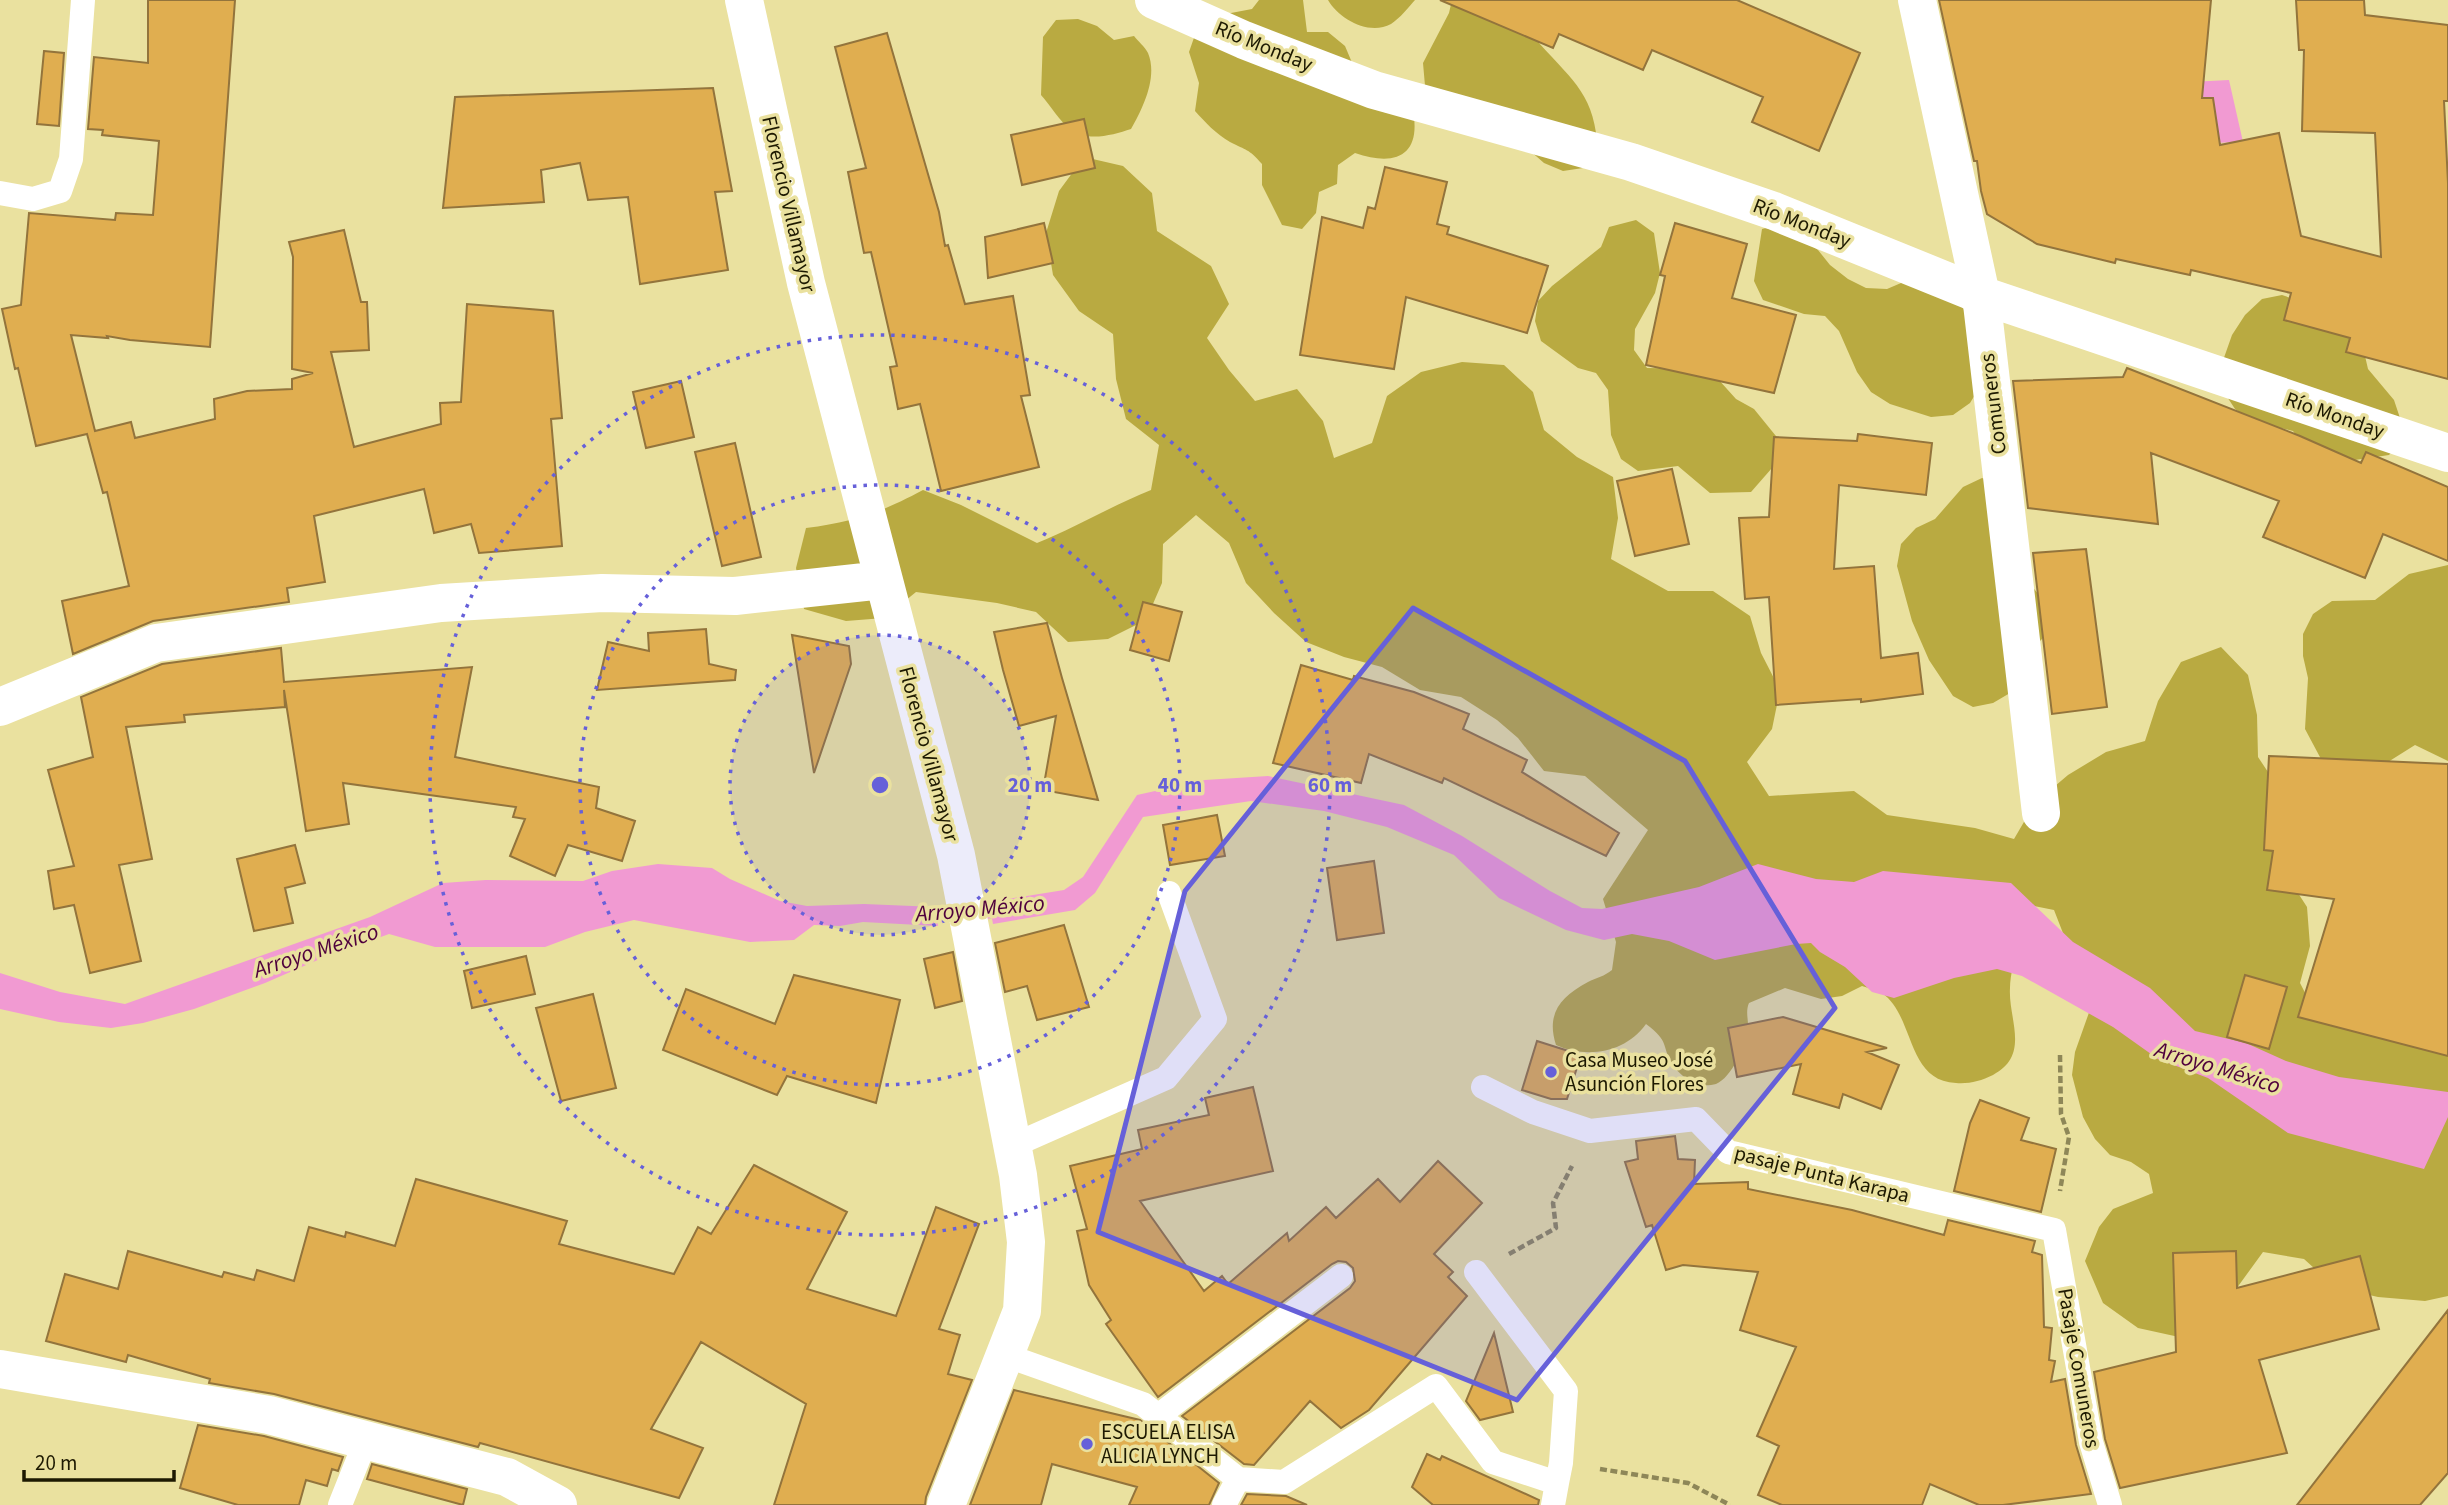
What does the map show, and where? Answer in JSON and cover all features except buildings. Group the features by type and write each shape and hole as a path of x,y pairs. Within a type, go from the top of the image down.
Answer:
{"street":[{"name":"Florencio Villamayor","path":"744,0 806,283 956,855 1012,1146 1026,1242 1022,1311 946,1505"},
{"name":"Río Monday","path":"1154,0 1244,40 1374,90 1631,162 1774,211 1981,295 2448,453"},
{"name":"Comuneros","path":"1917,0 1981,295 2041,813"},
{"path":"0,707 156,643 441,603 603,593 735,596 883,580"},
{"path":"0,1369 269,1415 506,1477 558,1505"}],"lane":[{"path":"0,193 33,199 60,191 71,159 83,0"},
{"path":"1012,1146 1166,1078 1215,1019 1168,892"},
{"name":"pasaje Punta Karapa","path":"1483,1087 1533,1112 1590,1131 1696,1119 1728,1152 2054,1230"},
{"name":"Pasaje Comuneros","path":"2054,1230 2091,1442 2110,1505"},
{"path":"1005,1355 1143,1404 1238,1479 1284,1482 1436,1387 1493,1462 1557,1484 1566,1391 1476,1272"},
{"path":"1158,1416 1340,1276"},
{"path":"340,1505 366,1440"},
{"path":"1224,1505 1238,1479"}],"path":[{"path":"2054,1230 2069,1136 2061,1114 2060,1055"},
{"path":"1476,1272 1556,1228 1553,1203 1590,1131"},
{"path":"1557,1484 1688,1483 1730,1505"}],"highlighted area":[{"path":"1413,608 1685,761 1835,1008 1517,1400 1098,1232 1185,891"}],"shaded area":[{"path":"1259,0 1303,0 1307,32 1328,32 1345,46 1353,65 1412,106 1414,136 1404,153 1384,159 1355,153 1338,165 1337,184 1319,192 1316,213 1302,229 1282,225 1262,185 1262,164 1250,152 1220,135 1195,111 1199,83 1189,52 1196,32 1210,17 1252,9"},
{"path":"1328,0 1415,0 1391,24 1373,28 1355,24 1339,13"},
{"path":"1452,0 1540,23 1539,43 1573,80 1588,103 1593,117 1598,152 1583,168 1563,171 1544,163 1528,149 1426,97 1423,63 1449,13"},
{"path":"1078,19 1097,26 1114,40 1134,36 1148,53 1151,62 1150,82 1131,129 1093,137 1078,134 1063,123 1041,95 1043,37 1056,20"},
{"path":"1084,157 1123,166 1152,193 1157,231 1211,266 1229,304 1207,338 1255,401 1297,389 1323,421 1334,458 1372,443 1387,396 1421,372 1462,362 1504,365 1533,392 1544,430 1577,457 1613,477 1618,518 1611,559 1668,591 1713,591 1750,616 1761,653 1780,690 1772,729 1747,762 1769,796 1854,791 1887,815 1975,828 2014,839 2035,803 2068,775 2106,752 2145,741 2158,701 2181,662 2221,647 2248,675 2257,715 2258,757 2280,790 2285,873 2307,907 2310,946 2300,983 2318,1018 2448,1018 2448,1296 2425,1301 2378,1297 2335,1287 2304,1259 2263,1252 2239,1285 2219,1322 2179,1337 2138,1328 2103,1303 2085,1261 2099,1227 2113,1209 2153,1193 2149,1174 2131,1162 2110,1155 2095,1139 2083,1117 2072,1075 2075,1052 2097,990 2070,951 2054,910 2034,906 2015,957 2010,988 2015,1036 2011,1057 2005,1067 1979,1080 1956,1083 1940,1080 1928,1071 1919,1060 1893,1003 1882,993 1862,986 1842,996 1821,999 1785,988 1749,1003 1748,1031 1741,1053 1722,1081 1714,1085 1694,1085 1677,1071 1662,1040 1646,1024 1627,1041 1605,1051 1580,1052 1556,1045 1553,1034 1554,1015 1563,1000 1578,988 1612,970 1616,942 1603,899 1648,830 1585,776 1544,771 1518,738 1497,720 1461,697 1420,690 1382,667 1344,657 1306,642 1246,583 1229,543 1196,515 1163,544 1162,583 1146,620 1108,639 1068,642 1036,612 997,603 916,592 884,618 846,621 804,609 796,568 806,528 866,515 923,490 961,505 1037,543 1151,490 1159,445 1126,419 1116,379 1113,334 1079,311 1053,275 1046,233 1059,191"},
{"path":"1636,220 1654,233 1660,273 1655,293 1635,329 1634,350 1647,368 1709,369 1736,399 1754,409 1780,441 1779,460 1751,492 1710,493 1678,466 1638,471 1621,459 1611,435 1608,390 1596,373 1578,368 1541,341 1535,321 1538,301 1552,286 1601,247 1609,227"},
{"path":"1781,224 1818,250 1830,265 1848,279 1866,288 1887,289 1908,280 1959,303 1973,322 1981,385 1970,403 1953,415 1931,417 1890,404 1871,392 1857,372 1839,331 1825,316 1804,314 1763,300 1754,281 1762,229"},
{"path":"2282,295 2359,330 2368,369 2394,400 2400,418 2403,439 2389,455 2348,461 2306,449 2293,431 2252,421 2235,409 2222,389 2220,369 2232,335 2245,315 2262,299"},
{"path":"1982,478 2001,484 2012,561 2039,595 2044,617 2042,639 2026,655 2010,693 1993,703 1973,707 1953,696 1929,660 1912,621 1897,566 1901,544 1916,528 1935,519 1963,487"},
{"path":"2448,565 2448,761 2415,745 2380,767 2321,759 2305,729 2308,678 2303,656 2303,634 2313,614 2332,601 2375,600 2409,574"}],"water":[{"path":"2229,80 2243,142 2145,145 2132,85"},
{"path":"1268,776 1404,805 1462,836 1582,908 1602,909 1699,887 1758,864 1816,879 1854,882 1883,871 2011,883 2073,942 2150,988 2195,1031 2246,1043 2286,1061 2339,1077 2448,1092 2448,1117 2424,1169 2288,1133 2208,1078 2158,1059 2113,1027 2022,976 1997,969 1954,978 1894,998 1872,992 1845,967 1820,952 1811,943 1715,960 1669,941 1632,934 1604,940 1566,930 1499,898 1454,855 1387,827 1324,811 1251,801 1143,817 1095,893 1075,910 993,924 989,902 1064,890 1083,877 1137,795 1205,780"},
{"path":"658,864 712,868 780,901 807,906 864,904 937,907 938,926 863,922 840,926 814,925 794,940 750,942 634,920 585,932 545,947 435,947 389,934 194,1009 143,1023 111,1028 59,1022 0,1009 0,973 60,992 125,1004 370,917 443,883 486,880 583,881 612,871"}],"waterway":[{"name":"Arroyo México","path":"917,916 1010,909"}],"place":[{"name":"Casa Museo José Asunción Flores","path":"1551,1072"},
{"name":"ESCUELA ELISA ALICIA LYNCH","path":"1087,1444"}]}
